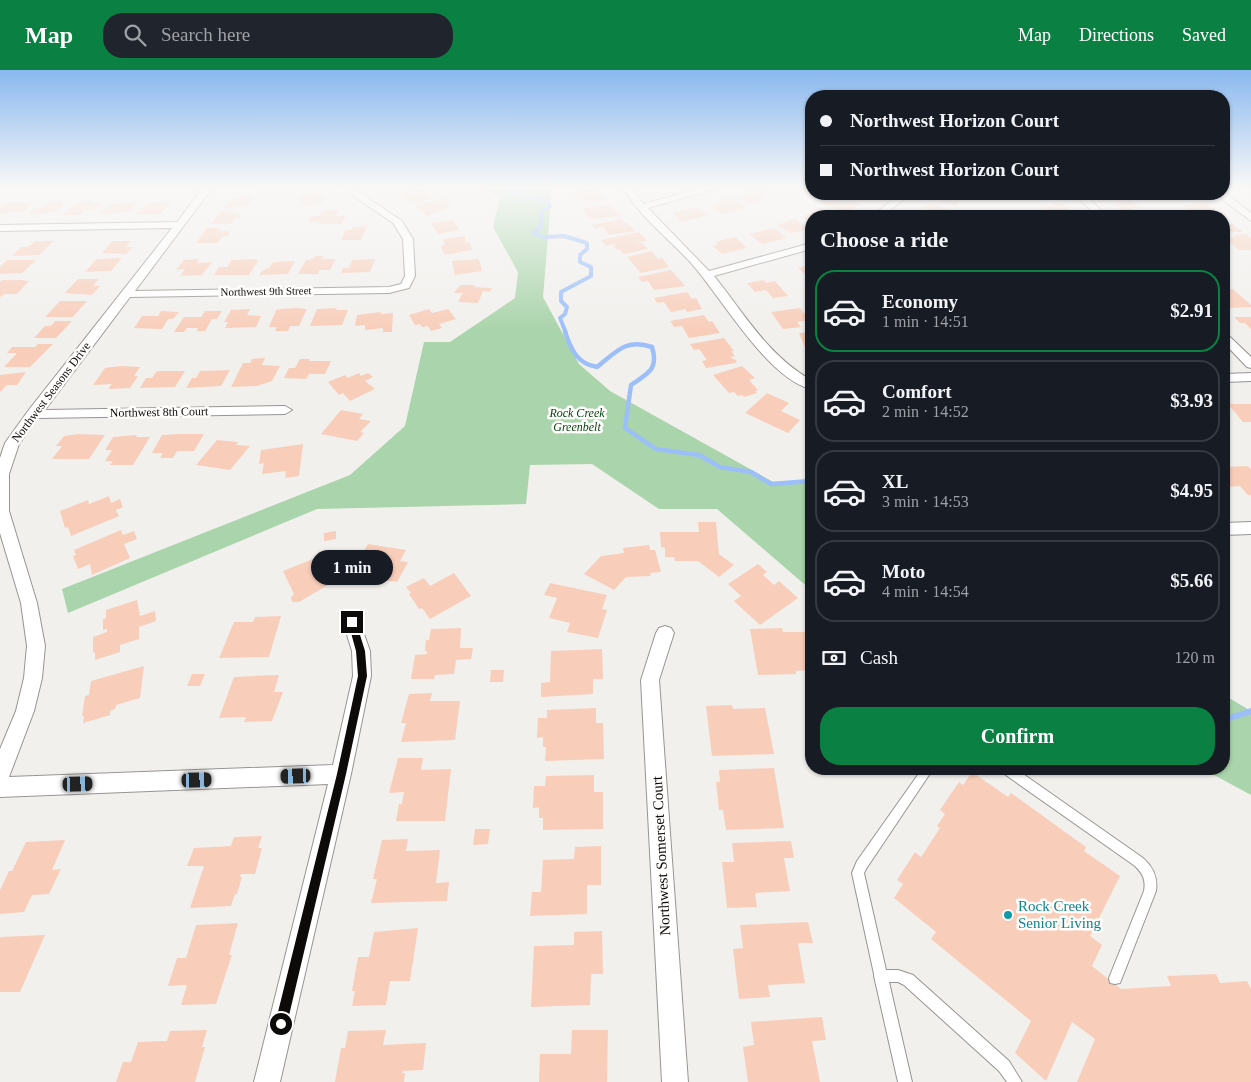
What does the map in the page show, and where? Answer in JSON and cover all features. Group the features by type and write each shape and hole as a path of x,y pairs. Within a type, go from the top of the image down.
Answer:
{"street":[{"name":"Northwest Seasons Drive","path":"0,774 25,711 33,678 36,646 29,602 0,511 2,474 12,442 172,235"},
{"name":"Northwest 9th Street","path":"126,294 389,290 405,286 410,276 408,239 406,235"},
{"path":"669,235 707,275 775,362 796,378 805,382"},
{"path":"707,275 805,248"},
{"path":"1230,343 1251,364"},
{"path":"1230,378 1251,377"},
{"name":"Northwest 8th Court","path":"33,414 285,410"},
{"path":"1230,529 1251,528"},
{"path":"267,1082 342,774 362,676 361,651 352,622"},
{"name":"Northwest Somerset Court","path":"666,633 650,680 675,1082"},
{"path":"0,787 342,774"}],"lane":[{"path":"904,1082 858,873 861,865 924,775"},
{"path":"1016,775 1140,862 1150,876 1150,890 1115,978"},
{"path":"880,976 898,976 908,980 1004,1066 1015,1082"}],"green space":[{"name":"Rock Creek Greenbelt","path":"498,235 548,235 543,297 579,364 610,391 775,483 805,480 805,585 717,509 659,509 592,464 530,465 526,504 317,509 68,613 62,589 350,475 405,426 424,342 450,342 515,298 518,272"},
{"path":"1230,699 1251,711 1251,795 1214,775 1230,775"}],"building":[{"path":"202,235 228,235 223,236 217,243 196,243"},
{"path":"343,235 363,235 361,240 341,240"},
{"path":"624,235 642,235 647,241 635,243 642,243 648,249 624,254 613,246 616,245 606,246 601,240"},
{"path":"751,235 783,235 787,238 762,244"},
{"path":"1233,235 1248,235 1251,238 1251,250 1239,250 1230,243 1230,238 1236,237"},
{"path":"465,236 466,243 470,242 472,250 444,255 441,246 445,245 443,239"},
{"path":"735,237 747,248 722,254 713,246 718,245 715,242"},
{"path":"35,241 54,241 39,255 12,256 21,247 28,247"},
{"path":"112,241 131,241 126,247 133,247 126,254 102,253"},
{"path":"652,251 658,259 662,258 669,267 641,273 627,257"},
{"path":"315,256 323,256 321,259 336,259 330,270 319,270 318,274 298,274 306,260 313,259"},
{"path":"122,258 111,271 85,272 97,259"},
{"path":"199,259 197,263 212,262 202,275 180,276 185,269 176,270 184,260"},
{"path":"375,259 370,272 341,273 343,268 349,268 352,260"},
{"path":"479,259 482,271 455,275 452,261"},
{"path":"7,260 36,260 22,273 0,274 0,267"},
{"path":"232,260 258,260 249,275 214,275 219,267 227,267"},
{"path":"295,261 288,274 259,275 263,270 269,268 273,262"},
{"path":"805,266 805,274 798,268"},
{"path":"671,270 685,286 654,290 648,281 642,282 638,277"},
{"path":"78,279 99,279 93,286 100,286 92,295 65,293"},
{"path":"2,280 29,281 17,294 5,294 0,297 0,282"},
{"path":"764,280 766,283 775,281 788,296 773,298 766,290 755,292 747,283"},
{"path":"460,285 492,288 490,292 483,291 478,303 458,302 462,294 465,293 454,293"},
{"path":"1230,289 1233,289 1251,307 1230,308"},
{"path":"687,292 692,299 696,298 702,309 687,312 685,309 671,312 664,302 657,303 654,298"},
{"path":"60,301 87,301 73,317 45,317"},
{"path":"337,308 336,310 348,310 342,325 310,326 317,309"},
{"path":"800,308 805,314 805,321 797,322 801,327 783,329 771,312"},
{"path":"250,309 247,315 261,316 256,327 225,328 228,322 224,322 231,310"},
{"path":"307,309 299,326 290,326 288,331 275,331 277,327 269,327 276,310"},
{"path":"429,309 432,313 448,309 456,319 439,324 442,328 431,331 428,326 415,325 409,315"},
{"path":"161,311 179,312 173,319 168,319 162,329 134,328 142,316 158,316"},
{"path":"205,311 222,311 217,319 212,319 205,331 197,331 198,328 187,328 184,332 174,332 184,317 201,317"},
{"path":"381,312 381,314 393,313 392,332 383,332 383,328 365,330 365,325 355,326 357,315"},
{"path":"704,315 709,322 712,321 720,333 689,338 682,326 674,327 670,321"},
{"path":"1234,317 1251,317 1251,329 1245,323 1240,323"},
{"path":"55,321 72,321 56,338 34,338 45,326 51,326"},
{"path":"805,332 805,348 799,333"},
{"path":"724,338 734,351 731,351 735,356 730,357 737,361 735,363 706,368 702,361 707,360 699,349 694,350 690,344"},
{"path":"38,344 53,344 30,367 4,367 17,353 7,353 12,347 35,347"},
{"path":"265,358 262,365 280,366 272,381 257,386 231,387 243,363 250,363 252,359"},
{"path":"300,359 331,361 325,374 309,374 306,379 284,378 289,368 295,368"},
{"path":"121,366 140,367 134,376 138,376 130,388 108,389 112,384 93,385 105,368"},
{"path":"742,366 755,378 749,380 758,390 755,391 757,393 744,397 742,395 738,396 734,392 729,393 713,375"},
{"path":"230,370 221,386 186,388 192,378 196,378 200,371"},
{"path":"185,371 175,387 140,388 146,378 152,378 156,372"},
{"path":"26,372 17,385 7,385 0,392 0,375"},
{"path":"359,373 361,376 368,373 373,377 365,381 375,389 350,401 343,393 339,395 328,382 345,375 348,378"},
{"path":"767,393 789,403 781,411 800,420 788,433 745,413"},
{"path":"1230,404 1251,404 1251,422 1243,422"},
{"path":"341,410 363,414 359,419 371,421 360,432 364,433 357,441 321,434"},
{"path":"78,434 105,435 89,459 52,459 62,446 56,446 64,436"},
{"path":"204,434 194,451 177,451 173,458 160,458 163,453 152,453 162,435"},
{"path":"137,435 136,437 150,437 133,465 110,465 113,461 105,461 112,450 105,450 113,437"},
{"path":"217,440 238,442 236,445 250,446 230,470 196,465"},
{"path":"303,444 299,476 285,478 286,471 262,474 264,463 259,464 261,450"},
{"path":"1248,466 1251,469 1251,495 1248,495 1240,486 1230,487 1230,467"},
{"path":"109,496 111,503 120,499 123,507 116,510 119,516 71,536 68,527 65,528 60,511 88,500 89,504"},
{"path":"698,522 716,522 719,554 734,565 719,577 698,561 675,561 674,557 665,557 665,548 661,547 660,532 699,532"},
{"path":"121,530 123,535 134,531 137,539 124,544 130,558 92,575 90,564 78,569 73,556 76,555 74,550"},
{"path":"336,531 336,539 324,541 324,533"},
{"path":"368,544 406,550 400,561 408,562 397,582 369,578 374,570 371,572 354,566"},
{"path":"649,545 650,550 655,550 661,572 650,573 651,576 626,577 614,590 584,574 601,556 624,553 623,548"},
{"path":"318,557 321,562 330,559 340,578 299,602 292,602 291,597 294,594 283,571"},
{"path":"758,564 767,572 763,575 774,585 779,581 798,598 760,625 734,601 741,596 728,584"},
{"path":"454,573 471,596 430,619 422,608 419,609 406,587 424,578 430,586"},
{"path":"550,583 607,595 602,609 607,610 598,638 567,632 570,623 549,618 557,598 544,595"},
{"path":"137,600 140,616 155,611 156,621 139,627 139,639 120,645 120,652 95,660 93,637 107,632 107,629 103,630 103,619 106,618 106,610"},
{"path":"281,616 269,657 219,658 234,622 253,622 255,617"},
{"path":"461,628 460,648 473,648 471,659 456,660 454,674 435,675 434,679 411,679 415,655 427,654 427,651 425,651 426,640 429,640 431,629"},
{"path":"782,628 783,632 805,632 805,670 796,671 796,674 758,675 750,629"},
{"path":"602,649 603,679 593,679 593,694 541,697 541,683 550,682 551,651"},
{"path":"144,666 140,698 116,705 115,709 110,711 110,715 83,723 84,716 82,716 85,696 89,695 91,681"},
{"path":"491,670 504,670 503,682 490,682"},
{"path":"192,674 205,674 200,686 187,686"},
{"path":"279,675 274,692 283,692 272,721 244,722 246,717 219,718 234,677"},
{"path":"432,693 430,701 460,701 455,740 401,742 406,723 401,723 409,694"},
{"path":"732,705 733,709 765,708 774,754 712,756 706,706"},
{"path":"596,708 596,723 603,723 604,759 545,761 546,747 543,747 543,737 537,738 538,718 547,718 547,710"},
{"path":"398,758 423,758 421,770 451,769 445,821 396,821 399,804 402,804 404,792 389,793"},
{"path":"774,768 784,828 726,830 723,810 719,810 716,782 720,782 719,770"},
{"path":"594,775 594,792 603,792 603,829 543,830 543,818 539,818 539,807 533,808 534,786 545,786 546,776"},
{"name":"Rock Creek Senior Living","path":"970,775 976,775 1008,797 1011,793 1086,847 1084,851 1120,876 1090,936 1102,945 1092,966 1121,989 1171,986 1167,976 1216,974 1220,983 1247,981 1251,989 1251,1082 1077,1082 1095,1039 1072,1022 1046,1081 1015,1053 1031,1021 931,939 936,932 894,898 903,884 897,880 915,852 921,857 940,828 937,826 945,814 940,810 959,782 963,785"},
{"path":"475,829 490,829 488,844 473,845"},
{"path":"262,836 258,848 262,848 255,874 241,874 240,877 242,877 237,894 235,894 231,906 190,908 204,866 187,866 194,848 231,846 234,837"},
{"path":"408,839 406,851 440,850 436,883 449,882 447,901 371,903 377,879 373,879 382,840"},
{"path":"65,840 52,870 61,869 49,894 32,895 24,912 0,914 0,890 9,871 12,871 26,842"},
{"path":"791,841 794,858 784,858 790,891 755,893 757,907 727,908 722,862 734,862 732,843"},
{"path":"601,846 601,885 587,885 587,914 530,916 532,892 541,892 543,860 574,859 575,847"},
{"path":"808,922 813,943 798,943 805,983 768,985 770,997 739,999 733,949 743,948 740,925"},
{"path":"238,923 229,955 232,955 216,1004 181,1005 187,985 168,986 177,958 186,958 196,925"},
{"path":"418,928 410,981 390,981 386,1005 352,1006 355,991 352,991 358,957 369,957 374,932"},
{"path":"602,931 603,974 591,974 590,1005 531,1007 534,946 574,945 574,932"},
{"path":"45,935 20,992 0,992 0,937"},
{"path":"822,1017 826,1040 812,1041 820,1082 748,1082 743,1047 754,1045 751,1022"},
{"path":"207,1030 202,1047 205,1047 195,1082 116,1082 123,1062 131,1062 138,1042 167,1041 170,1031"},
{"path":"386,1030 383,1045 426,1043 423,1070 403,1071 402,1073 405,1073 404,1082 335,1082 341,1048 345,1048 348,1031"},
{"path":"572,1030 608,1030 607,1082 539,1082 540,1054 571,1054"}],"waterway":[{"path":"539,235 544,237 564,236 587,243 587,249 580,255 580,262 591,267 591,276 561,292 561,301 567,307 565,314 560,318 566,333"},
{"path":"565,332 576,355 584,363 597,367 628,345 635,344 652,347 654,355 653,366 647,374 631,385 625,428 656,449 699,455 720,467 751,472 771,484 805,481"},
{"path":"1230,718 1251,711"}],"place":[{"name":"Rock Creek Senior Living","path":"1008,915"}],"route":[{"path":"281,1024 342,774 362,676 361,651 352,622"}]}
